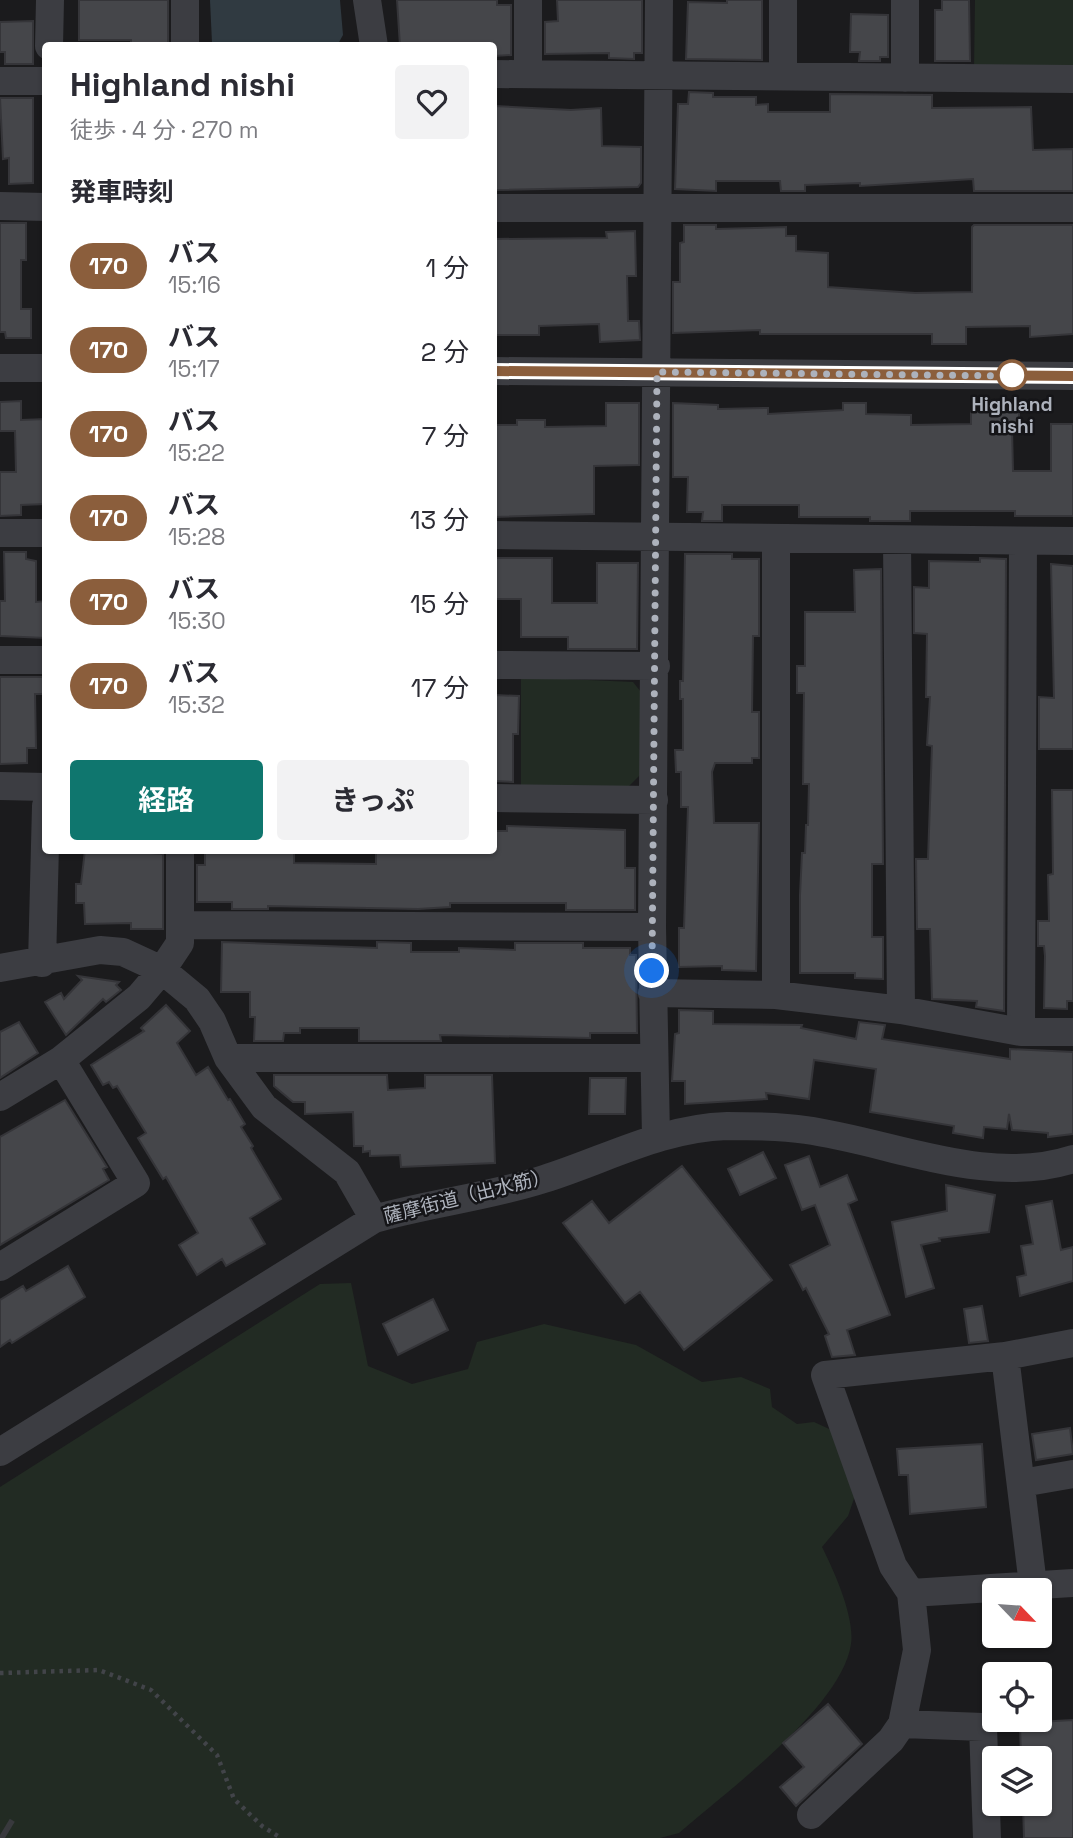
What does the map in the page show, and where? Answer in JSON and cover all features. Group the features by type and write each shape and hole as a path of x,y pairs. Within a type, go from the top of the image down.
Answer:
{"street":[{"path":"49,42 50,0"},
{"path":"185,0 185,42"},
{"path":"367,0 373,42"},
{"path":"528,0 528,74"},
{"path":"656,1137 652,927 659,0"},
{"path":"783,0 783,76"},
{"path":"905,0 905,78"},
{"path":"497,74 1073,79"},
{"path":"0,81 42,81"},
{"path":"0,206 42,207"},
{"path":"497,208 1073,208"},
{"path":"0,368 42,368"},
{"path":"497,371 1073,376"},
{"path":"0,533 42,533"},
{"path":"497,535 1073,541"},
{"path":"776,538 776,995"},
{"path":"897,540 901,1010"},
{"path":"1021,1032 1023,541"},
{"path":"0,660 42,660"},
{"path":"497,666 656,666"},
{"path":"0,786 42,787"},
{"path":"497,798 654,800"},
{"path":"42,962 45,854"},
{"path":"0,1097 61,1060 139,997 162,970 180,943 180,854"},
{"path":"180,925 652,927"},
{"path":"0,968 100,950 123,952 162,970 197,999 212,1021 228,1058 264,1107 347,1172 374,1219"},
{"path":"652,993 776,995 901,1010 1021,1032 1073,1032"},
{"path":"228,1058 653,1058"},
{"path":"0,1267 136,1182 61,1060"},
{"name":"薩摩街道（出水筋）","path":"0,1452 374,1219 427,1204 496,1193 543,1180 656,1137 688,1128 770,1126 807,1130 978,1165 1012,1168 1073,1159"},
{"path":"811,1815 891,1740 901,1724 917,1650 911,1593 893,1566 825,1376 1004,1356 1073,1343"},
{"path":"1004,1356 1032,1578"},
{"path":"1022,1483 1073,1475"},
{"path":"1052,1585 1073,1583"},
{"path":"911,1593 982,1589"},
{"path":"901,1724 983,1727 987,1838"}],"path":[{"path":"0,1673 99,1670 151,1690 217,1755 234,1799 262,1826 281,1838"}],"shaded area":[{"path":"210,0 340,0 343,35 339,42 212,42"},
{"path":"975,0 1073,0 1073,67 974,69"},
{"path":"521,677 633,682 641,692 641,774 628,787 521,787"},
{"path":"351,1283 368,1366 412,1384 468,1369 477,1342 544,1324 636,1345 702,1382 741,1377 770,1389 772,1407 797,1424 814,1422 838,1433 858,1487 848,1516 822,1547 842,1594 851,1633 851,1644 843,1668 827,1694 780,1746 752,1771 679,1833 660,1838 0,1838 0,1487 320,1284"}],"building":[{"path":"79,0 168,0 168,42 79,40"},
{"path":"397,0 497,0 497,5 511,5 511,55 497,56 497,42 400,42"},
{"path":"557,0 642,0 642,53 634,53 634,59 609,58 609,53 545,54 545,22 558,21"},
{"path":"727,0 762,0 762,60 686,59 688,2 727,3"},
{"path":"942,0 969,0 970,61 935,61 935,10 942,10"},
{"path":"851,14 888,15 888,57 880,57 880,61 859,61 860,52 850,52"},
{"path":"33,21 33,64 5,64 5,52 0,52 0,22"},
{"path":"689,92 713,93 713,97 756,97 756,105 768,104 768,112 830,112 830,94 932,95 932,108 1031,107 1033,150 1073,149 1073,191 974,191 973,179 860,186 860,183 805,185 805,191 781,191 780,181 716,181 716,191 675,189 678,104 688,104"},
{"path":"0,98 33,98 33,183 9,184 9,158 3,159"},
{"path":"497,106 571,110 601,108 602,146 641,147 641,183 638,187 497,190"},
{"path":"0,223 26,223 26,260 21,260 21,309 31,309 31,338 6,338 5,332 0,332"},
{"path":"684,225 716,225 716,229 786,227 786,236 796,236 796,251 828,253 828,287 915,293 972,292 974,225 1073,225 1073,334 1030,337 1030,326 966,327 966,344 932,344 932,334 760,334 760,330 673,333 673,282 680,282 680,243 684,242"},
{"path":"635,231 636,276 627,276 628,321 639,321 640,340 600,342 599,324 539,326 539,335 497,335 497,239 607,238 606,232"},
{"path":"21,401 21,420 42,419 42,504 21,505 21,515 0,516 0,472 16,472 15,431 0,431 0,402"},
{"path":"606,403 639,403 639,465 594,466 594,514 497,517 497,425 517,425 517,420 545,420 545,427 606,426"},
{"path":"673,403 718,405 718,409 768,408 768,414 843,410 843,403 866,403 866,414 911,415 911,425 971,424 971,411 1019,409 1019,429 1012,429 1013,471 1051,471 1051,424 1073,424 1073,516 1015,516 1015,511 910,511 910,521 870,521 870,517 799,517 799,505 722,505 722,521 702,521 703,512 687,512 688,477 673,477"},
{"path":"4,552 26,552 26,559 36,561 36,602 42,601 42,638 0,636 0,601 5,601"},
{"path":"685,554 732,554 732,559 759,559 759,636 753,636 752,712 759,712 759,758 752,758 752,763 715,763 712,772 714,823 759,823 756,971 722,970 722,966 679,967 679,928 684,928 688,807 681,807 681,772 676,772 675,750 683,750 683,699 680,699 680,681 683,681"},
{"path":"497,558 552,558 552,603 597,603 597,563 638,563 637,649 568,649 568,637 521,637 521,599 497,599"},
{"path":"980,558 1006,559 1004,1011 976,1007 977,1001 932,999 930,929 917,929 916,859 928,859 932,746 927,745 930,697 926,697 927,634 914,633 914,587 929,588 929,561 980,562"},
{"path":"1051,564 1073,566 1073,749 1039,749 1039,697 1054,698"},
{"path":"881,569 883,864 872,864 872,937 883,937 883,979 855,978 855,973 800,973 802,853 805,853 808,825 809,784 803,784 804,693 797,693 797,666 805,666 805,612 855,612 854,570"},
{"path":"0,677 42,677 42,694 35,694 36,748 27,748 27,763 0,764"},
{"path":"497,695 519,696 518,734 513,734 513,782 497,781"},
{"path":"1052,790 1073,790 1073,1001 1067,1001 1067,1009 1044,1008 1045,956 1044,946 1038,946 1038,921 1049,921 1048,875 1053,874"},
{"path":"507,826 625,830 625,868 635,868 635,910 566,910 566,903 450,903 450,907 418,909 268,906 268,909 232,909 232,902 197,902 197,865 205,865 205,854 294,854 294,863 376,864 376,854 497,854 497,831 507,831"},
{"path":"85,854 163,854 163,929 131,929 131,923 85,924 84,903 76,903 76,884 81,884"},
{"path":"222,942 377,948 377,942 411,943 411,952 459,952 459,948 515,950 515,943 583,943 583,948 630,948 630,955 636,955 637,1033 590,1033 590,1038 440,1035 441,1041 359,1041 359,1028 300,1028 300,1033 284,1033 283,1041 254,1041 255,1017 250,1017 250,992 221,992"},
{"path":"78,976 119,982 116,985 121,990 106,1002 103,999 66,1035 45,1002 61,993 64,999 82,980"},
{"path":"166,1005 190,1031 177,1043 196,1075 208,1067 228,1100 230,1099 245,1124 241,1127 253,1146 251,1148 281,1199 250,1218 265,1244 226,1266 222,1259 197,1275 179,1245 198,1233 166,1177 163,1179 138,1138 146,1133 117,1086 113,1088 109,1082 103,1085 91,1065 144,1031 141,1028"},
{"path":"679,1010 713,1011 713,1024 802,1025 801,1028 856,1039 859,1022 885,1025 882,1039 1010,1059 1010,1049 1073,1052 1073,1134 1048,1137 1048,1133 1012,1130 1009,1114 1007,1129 984,1127 983,1138 953,1133 954,1126 870,1112 876,1069 814,1060 809,1099 766,1093 767,1099 685,1104 685,1081 672,1081 675,1034 679,1033"},
{"path":"19,1022 38,1053 0,1078 0,1032"},
{"path":"274,1075 387,1075 388,1090 425,1088 425,1075 492,1075 495,1163 401,1167 400,1155 370,1156 370,1151 363,1152 363,1146 354,1146 353,1112 305,1114 305,1102 293,1102 274,1086"},
{"path":"590,1078 626,1078 625,1114 589,1114"},
{"path":"65,1100 107,1167 103,1169 109,1180 0,1245 0,1137"},
{"path":"763,1152 776,1178 740,1195 728,1169"},
{"path":"809,1156 820,1187 847,1175 857,1200 848,1204 890,1315 847,1330 855,1355 832,1357 825,1336 829,1334 806,1288 803,1290 790,1265 830,1245 815,1205 802,1210 785,1165"},
{"path":"682,1166 772,1280 684,1350 640,1292 625,1303 563,1223 592,1201 609,1223"},
{"path":"946,1185 995,1195 989,1232 939,1238 940,1241 921,1245 934,1288 906,1297 892,1222 947,1211"},
{"path":"1052,1201 1061,1250 1073,1247 1073,1281 1020,1296 1017,1277 1026,1275 1021,1246 1033,1244 1026,1206"},
{"path":"68,1266 85,1297 12,1343 10,1340 0,1347 0,1300 23,1286 26,1291"},
{"path":"433,1299 448,1330 398,1355 383,1324"},
{"path":"982,1306 988,1341 969,1343 964,1309"},
{"path":"1070,1428 1073,1454 1036,1460 1032,1434"},
{"path":"982,1444 986,1507 910,1514 908,1475 899,1475 897,1449"},
{"path":"828,1704 862,1744 796,1806 780,1787 804,1767 783,1743"},
{"path":"1073,1720 1073,1838 1024,1838 1023,1816 1052,1816 1052,1746 1021,1746 1020,1732 1052,1732 1052,1721"}],"tunnel":[{"path":"0,1835 5,1838"}],"bus line":[{"name":"170","path":"497,371 1073,376"}],"place":[{"name":"Highland nishi","path":"1012,375"}],"route":[{"path":"652,971 657,372 1018,376 1012,375"}]}
